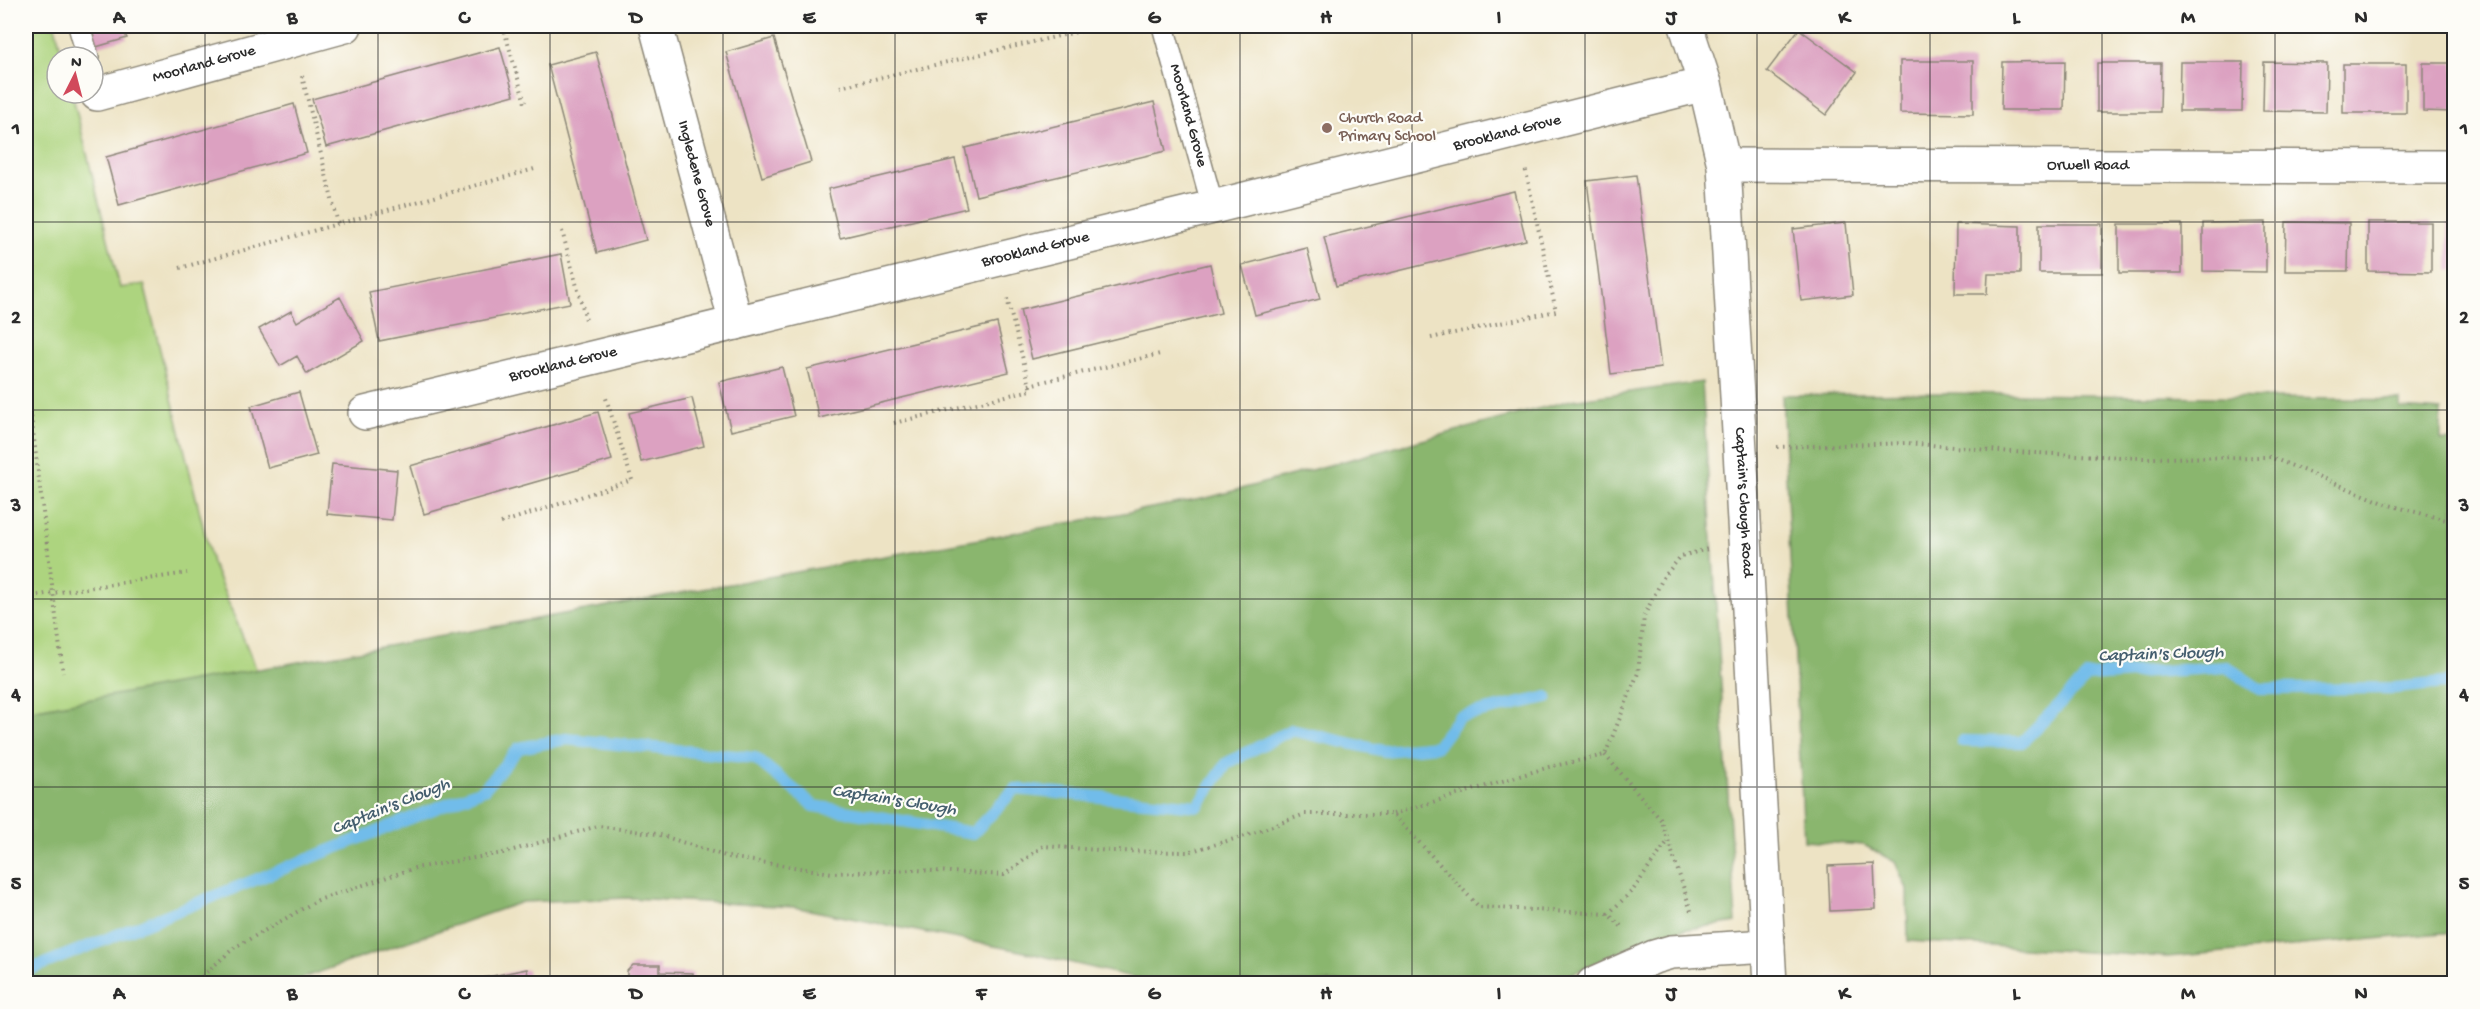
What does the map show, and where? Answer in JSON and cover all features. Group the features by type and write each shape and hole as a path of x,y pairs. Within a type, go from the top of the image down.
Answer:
{"street":[{"name":"Moorland Grove","path":"105,84 345,26"},
{"name":"Ingledene Grove","path":"656,26 736,323"},
{"name":"Captain's Clough Road","path":"1686,26 1705,84 1724,165 1770,984"},
{"name":"Brookland Grove","path":"365,413 1213,207 1705,84"},
{"name":"Orwell Road","path":"1724,165 2454,167"},
{"path":"1593,984 1654,957 1671,952 1768,946"}],"lane":[{"path":"79,26 84,45"},
{"name":"Moorland Grove","path":"1163,26 1213,207"}],"path":[{"path":"503,26 525,103"},
{"path":"840,87 1102,26"},
{"path":"292,40 338,224"},
{"path":"1431,338 1556,311 1517,131"},
{"path":"180,268 537,168"},
{"path":"501,522 632,480 594,357 562,231"},
{"path":"894,423 1031,390 997,259"},
{"path":"1029,385 1160,354"},
{"path":"26,375 63,673"},
{"path":"1740,448 1907,443 2012,452 2144,458 2270,457 2389,505 2454,522"},
{"path":"1605,755 1638,673 1644,616 1663,578 1681,556 1745,539"},
{"path":"26,597 187,573"},
{"path":"192,984 234,948 318,900 415,868 503,853 598,826 657,834 728,857 832,873 916,870 1004,875 1043,846 1113,852 1188,852 1245,836 1305,814 1393,814 1549,767 1605,755"},
{"path":"1605,755 1662,820 1703,950"},
{"path":"1393,814 1479,907 1608,914 1654,957"},
{"path":"1608,914 1633,890 1669,841"}],"green space":[{"path":"26,26 55,26 60,45 45,45 45,105 75,105 120,288 144,284 212,563 257,671 26,711"},
{"path":"1702,382 1736,922 1661,933 1552,983 1153,982 1025,952 794,907 629,898 522,902 305,977 297,983 26,983 26,711 1207,498 1571,400"},
{"path":"1944,393 2400,400 2400,408 2441,411 2441,440 2454,441 2454,932 2167,957 1908,941 1907,889 1895,862 1864,845 1804,841 1782,395"}],"building":[{"path":"90,26 153,26 125,34 127,38 95,45"},
{"path":"1799,29 1857,72 1826,115 1767,71"},
{"path":"774,38 811,162 762,177 726,52"},
{"path":"500,47 514,95 326,147 312,99"},
{"path":"596,52 646,240 597,253 548,65"},
{"path":"1900,61 1973,61 1973,114 1900,113"},
{"path":"2065,61 2064,110 2001,110 2002,62"},
{"path":"2180,62 2243,62 2242,111 2179,111"},
{"path":"2264,62 2327,63 2326,112 2263,111"},
{"path":"2097,63 2161,63 2160,112 2097,112"},
{"path":"2423,63 2454,63 2454,112 2423,111"},
{"path":"2343,64 2406,64 2406,113 2343,113"},
{"path":"1154,102 1166,151 976,196 965,148"},
{"path":"294,104 307,153 119,205 106,157"},
{"path":"955,159 967,208 840,238 828,189"},
{"path":"1636,175 1661,368 1611,374 1587,181"},
{"path":"1514,191 1526,240 1336,286 1324,237"},
{"path":"2266,222 2266,272 2203,271 2203,223"},
{"path":"2286,222 2349,223 2348,271 2285,271"},
{"path":"2368,222 2431,222 2431,272 2368,271"},
{"path":"1846,223 1853,295 1801,301 1793,229"},
{"path":"2448,223 2454,223 2454,270 2448,271"},
{"path":"1956,224 2020,226 2020,274 1988,274 1987,294 1955,294"},
{"path":"2039,224 2102,224 2102,273 2039,273"},
{"path":"2119,224 2182,224 2182,273 2119,273"},
{"path":"1307,248 1320,299 1255,315 1242,265"},
{"path":"561,254 570,303 379,341 369,292"},
{"path":"1210,264 1221,313 1032,359 1020,310"},
{"path":"340,297 364,341 307,374 297,356 280,366 259,329 291,311 297,322"},
{"path":"997,323 1009,372 819,418 807,369"},
{"path":"782,367 794,416 731,431 719,382"},
{"path":"299,392 317,455 268,468 251,406"},
{"path":"692,398 704,446 641,462 629,413"},
{"path":"598,412 612,460 424,514 410,466"},
{"path":"332,464 397,470 392,520 327,514"},
{"path":"1874,864 1876,909 1830,911 1828,866"},
{"path":"633,965 660,965 660,972 693,973 693,984 627,984 627,971"},
{"path":"527,969 529,984 478,984 477,979"},
{"path":"811,977 852,981 852,984 810,984"},
{"path":"1878,977 1878,984 1831,984 1831,979"},
{"path":"2402,977 2425,983 2425,984 2401,984"},
{"path":"604,980 605,984 588,984 588,982"}],"waterway":[{"name":"Captain's Clough","path":"1962,741 2022,742 2088,676 2227,667 2259,689 2396,688 2454,682"},
{"name":"Captain's Clough","path":"26,971 484,789 519,748 566,739 755,758 814,806 973,833 1015,789 1198,806 1227,763 1291,730 1384,751 1437,746 1459,717 1547,697"}],"place":[{"name":"Church Road Primary School","path":"1327,128"}]}
